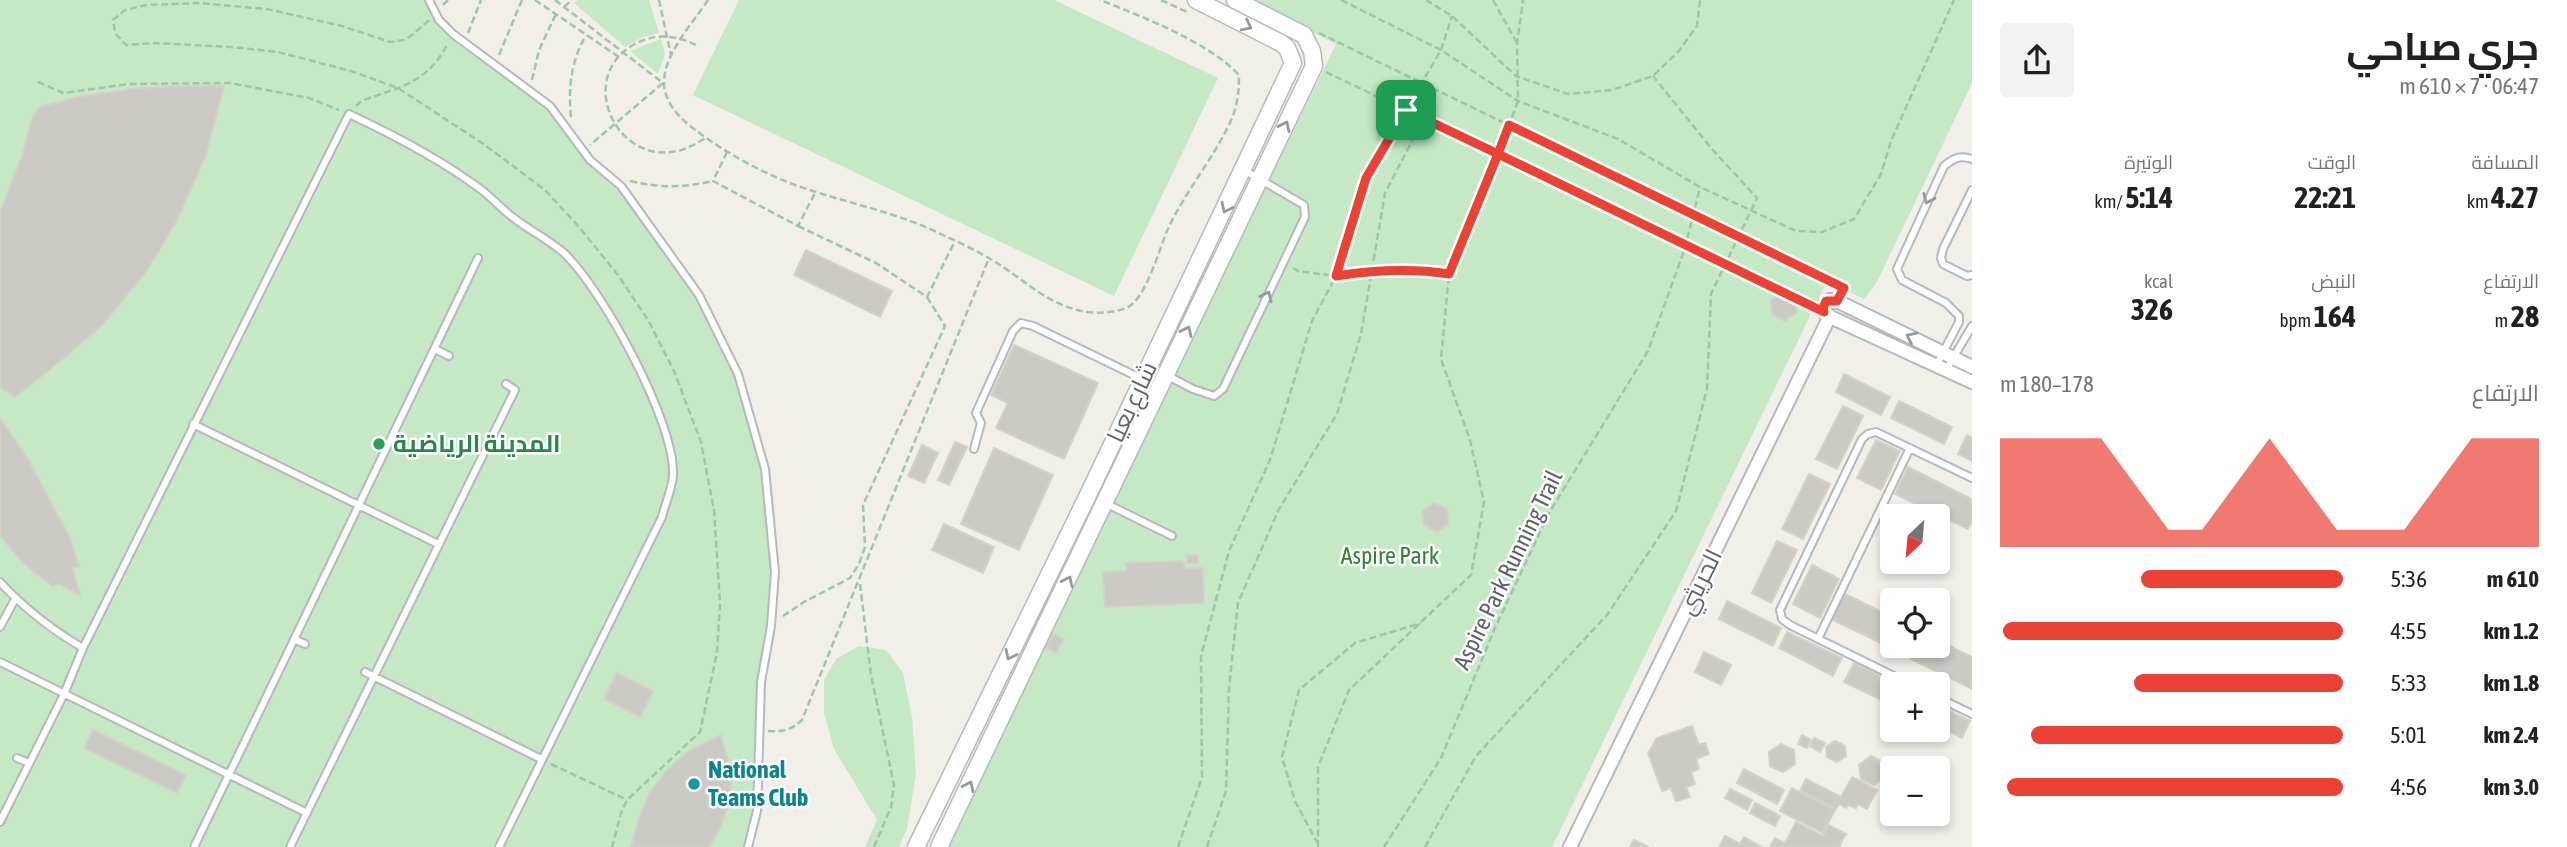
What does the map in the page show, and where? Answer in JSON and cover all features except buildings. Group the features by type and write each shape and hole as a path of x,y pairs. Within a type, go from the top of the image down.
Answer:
{"street":[{"name":"شارع بعيا","path":"916,847 1088,495 1293,62 1287,48 1281,43 1196,0"},
{"path":"1235,0 1304,35 1312,51 1314,66"},
{"name":"شارع بعيا","path":"939,847 1314,66"},
{"path":"1972,368 1837,301 1826,301 1823,308 1827,314 1972,382"},
{"name":"الحريثي","path":"1570,847 1827,314"},
{"path":"1143,380 1163,381"},
{"path":"1088,495 1105,503"}],"lane":[{"path":"429,0 435,14 453,34 550,106 590,160 621,186 699,295 738,374 765,469 775,572 771,626 761,682 757,811 748,847"},
{"path":"0,822 193,424 349,114 416,147 483,192 515,219 564,253 594,291 630,348 659,416 673,475 662,517 499,847"},
{"path":"1941,368 1959,316 1946,303 1902,280 1897,269 1944,166 1964,156 1972,159"},
{"path":"1163,381 1214,396 1223,389 1305,217 1304,205 1244,170"},
{"path":"1972,190 1941,258 1943,264 1966,276 1972,275"},
{"path":"194,847 478,258"},
{"path":"974,449 981,423 976,413 1013,331 1021,323 1143,380"},
{"path":"1941,368 1947,355 1972,326"},
{"path":"435,349 449,356"},
{"path":"290,847 515,390 506,384"},
{"path":"193,424 438,544"},
{"path":"1885,672 1782,619 1780,610 1856,451 1868,434 1876,432 1972,478"},
{"path":"1818,639 1910,448"},
{"path":"1105,503 1172,536"},
{"path":"0,582 53,630 83,648"},
{"path":"0,627 15,598"},
{"path":"294,639 305,644"},
{"path":"0,662 307,813"},
{"path":"365,673 541,759"},
{"path":"1950,703 1972,714"},
{"path":"18,758 29,763"}],"path":[{"path":"448,0 412,35 404,40 390,42 342,26 267,9 199,3 146,5 125,10 113,20 115,33 125,46 155,43 278,52 351,71 398,88 485,145 545,190 618,275 648,320 674,371 701,442 714,510 720,581 717,653 700,732 627,800 612,847"},
{"path":"465,43 481,0"},
{"path":"496,66 510,24 522,0"},
{"path":"536,0 618,57"},
{"path":"555,0 663,83"},
{"path":"564,7 572,0"},
{"path":"659,0 671,55"},
{"path":"708,0 671,55 664,71 663,83 667,98 680,119 727,152 796,185 891,213 989,258 1047,297 1072,309 1094,313 1128,308 1143,290 1169,227 1232,117 1239,94 1239,75 1226,61 1182,37 1100,0"},
{"path":"1161,0 1198,18"},
{"path":"1341,0 1441,50 1518,101 1618,139 1700,187 1796,231 1822,232 1854,219 1881,174 1891,141 1954,0"},
{"path":"1426,0 1452,16 1516,76 1568,94 1612,90 1653,76 1678,52 1697,26 1700,0"},
{"path":"1493,0 1517,44"},
{"name":"Aspire Park Running Trail","path":"1319,846 1318,767 1349,690 1471,575 1484,502 1470,440 1441,359 1449,274 1518,101 1517,44 1523,0"},
{"path":"531,92 539,50 556,14"},
{"path":"1178,847 1202,777 1201,656 1229,551 1270,460 1312,321 1336,276 1366,178 1441,50 1452,16"},
{"path":"1304,35 1312,29 1844,288 1837,301"},
{"path":"38,82 63,93 129,84 230,83 309,98 349,114 361,101 428,74 440,59 453,34"},
{"path":"573,138 569,103 571,75 586,35"},
{"path":"696,45 682,38 667,36 644,39 618,57 607,80 606,95 614,124 629,141 649,151 679,152 706,138"},
{"path":"1314,66 1686,243 1827,314"},
{"path":"1425,847 1476,756 1607,615 1676,511 1707,389 1712,295 1757,198 1711,148 1653,76"},
{"path":"583,150 663,83"},
{"path":"1207,847 1226,791 1229,688 1238,603 1279,509 1337,414 1361,334 1385,192 1424,118"},
{"path":"713,181 727,152"},
{"path":"625,180 666,188 681,188 713,181 876,263 927,297 945,326 863,505 865,547 859,564 850,578 804,602 771,626"},
{"name":"Aspire Park Running Trail","path":"1384,847 1441,758 1495,628 1549,513 1648,351 1686,243 1700,187"},
{"path":"798,226 816,191"},
{"path":"927,297 955,241"},
{"path":"761,730 783,731 794,728 802,720 989,258"},
{"path":"1282,263 1298,271 1336,276 1416,269 1449,274"},
{"path":"859,581 871,675 894,785 891,807 874,847"},
{"path":"1319,846 1295,801 1282,757 1299,690 1355,643 1424,622"},
{"path":"541,759 627,800"}],"green space":[{"name":"المدينة الرياضية","path":"0,0 429,0 439,20 550,106 590,160 621,186 699,295 738,374 765,469 775,572 761,682 757,811 748,847 0,847"},
{"path":"578,0 649,0 659,33 643,37 625,47 574,3"},
{"path":"739,0 1054,0 1218,78 1114,296 693,95"},
{"name":"Aspire Park","path":"1248,0 1972,0 1972,83 1877,282 1864,299 1827,281 1552,847 944,847 1336,44"},
{"path":"661,39 665,54 658,74 630,51"},
{"path":"859,646 886,650 903,673 912,717 916,773 907,829 899,847 865,847 877,820 834,749 824,713 824,680 836,659"}],"place":[{"name":"المدينة الرياضية","path":"379,444"},
{"name":"National Teams Club","path":"694,784"}],"route":[{"path":"1406,110 1366,178 1336,276 1416,269 1449,274 1498,154 1824,312 1826,301 1837,301 1844,288 1509,125 1498,154 1406,110"}]}
